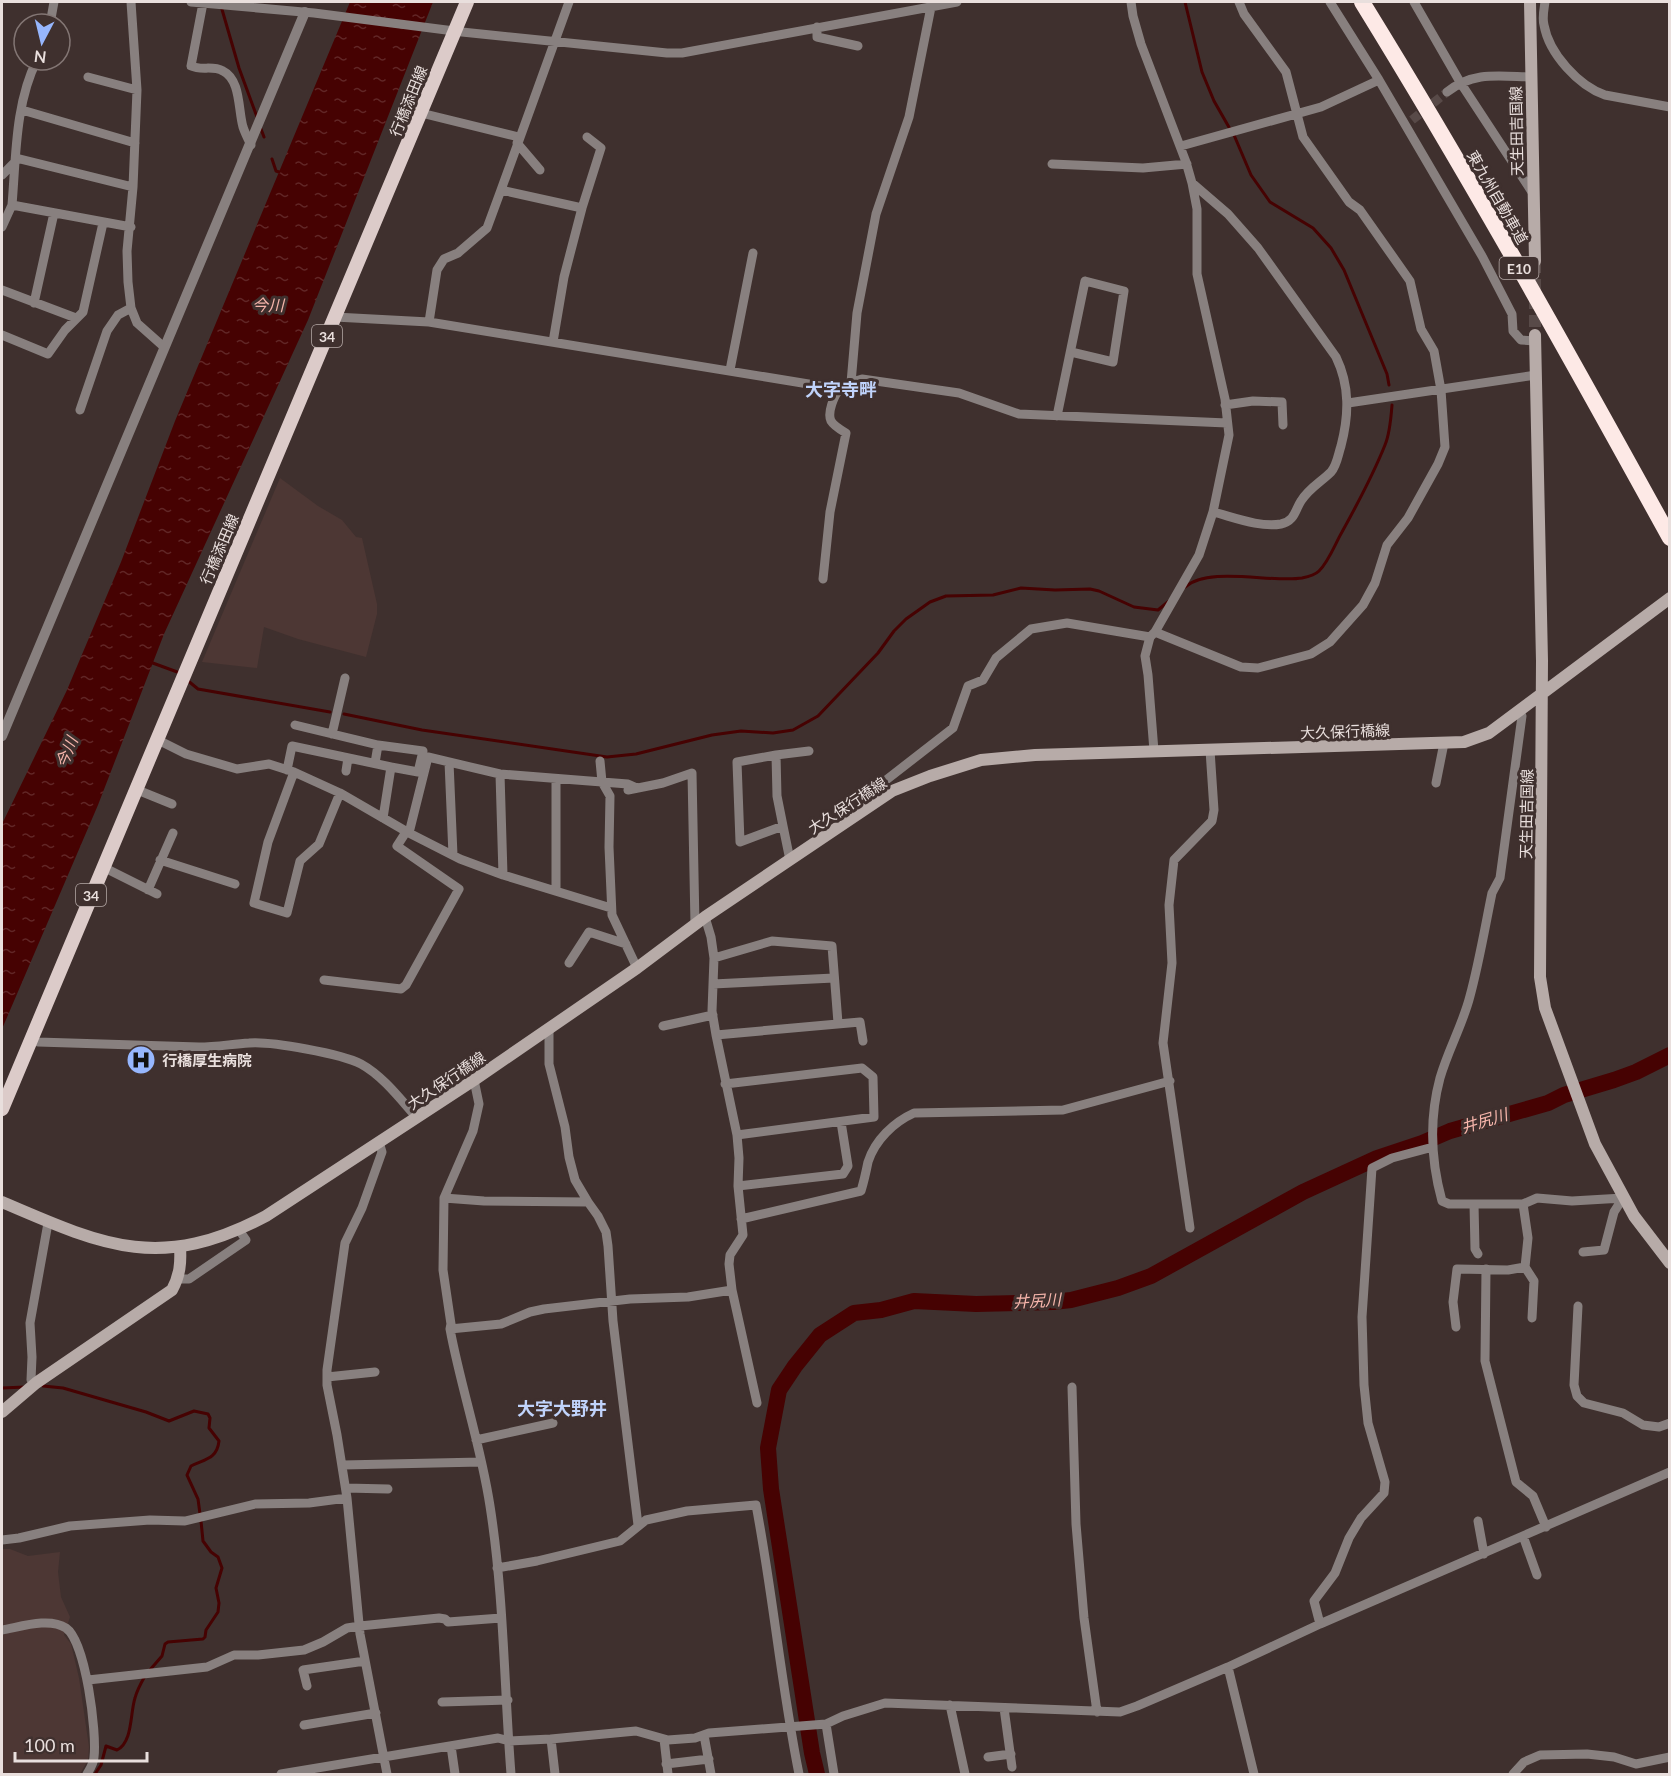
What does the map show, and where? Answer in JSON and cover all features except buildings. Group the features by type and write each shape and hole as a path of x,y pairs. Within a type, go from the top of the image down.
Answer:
{"highway":[{"name":"東九州自動車道","path":"1364,3 1561,343 1670,538"}],"main road":[{"name":"行橋添田線","path":"2,1109 421,113 452,29 467,2"},
{"name":"天生田吉国線","path":"1530,6 1535,261"},
{"name":"天生田吉国線","path":"1535,338 1542,694 1540,977 1545,1008 1595,1144 1634,1216 1670,1263"},
{"name":"大久保行橋線","path":"2,1202 89,1239 110,1244 154,1249 180,1247 208,1241 239,1230 266,1216 474,1080 637,968 700,921 892,792 930,776 981,760 1035,755 1464,742 1489,733 1670,598"},
{"path":"2,1412 36,1383 172,1290 178,1279 181,1265 180,1247"}],"street":[{"path":"131,2 137,90 134,187 127,258 130,308 137,323 164,347"},
{"path":"191,2 310,9 452,29 648,52 681,52 932,4 957,2"},
{"path":"429,322 437,270 444,259 458,253 486,228 569,2"},
{"path":"1131,2 1141,44 1181,146 1192,183 1197,209 1197,274 1225,405 1229,435 1213,513 1199,555 1153,634 1145,656 1154,751"},
{"path":"870,806 872,791 953,728 968,686 983,680 996,658 1031,628 1067,623 1153,634 1241,668 1258,668 1311,654 1330,642 1363,605 1375,583 1387,544 1408,518 1438,464 1444,447 1441,390 1434,351 1421,329 1410,281 1360,210 1349,202 1303,137 1286,72 1244,14 1239,2"},
{"path":"1330,2 1409,123 1512,314 1513,331 1521,340 1535,338"},
{"path":"1414,2 1460,82 1532,192"},
{"path":"1545,2 1543,23 1546,34 1561,61 1587,87 1605,96 1670,106"},
{"path":"203,3 191,66 198,70 212,67 229,74 235,86 243,129 252,143"},
{"path":"850,383 857,313 876,214 909,117 932,4"},
{"path":"1530,6 1544,12"},
{"path":"2,736 164,347 310,9"},
{"path":"817,27 817,38 858,46"},
{"path":"2,227 12,205 22,110 31,72"},
{"path":"1447,92 1460,82 1487,75 1530,77"},
{"path":"88,77 137,90"},
{"path":"1181,146 1321,107 1379,80"},
{"path":"22,110 135,143"},
{"path":"421,113 518,140 540,170"},
{"path":"553,342 564,277 601,148 587,137"},
{"path":"2,175 15,160"},
{"path":"15,160 134,187"},
{"path":"1052,164 1143,168 1187,164"},
{"path":"1192,183 1228,214 1258,248 1336,357 1342,369 1348,403 1346,424 1335,466 1300,501 1295,514 1287,522 1262,524 1213,513"},
{"path":"501,190 582,208"},
{"path":"12,205 131,227"},
{"path":"34,303 54,213"},
{"path":"2,335 48,354 57,340 82,312 103,223"},
{"path":"730,370 753,253"},
{"path":"1057,416 1086,281 1124,291 1113,362 1071,351"},
{"path":"2,290 76,318"},
{"path":"80,410 107,330 117,315 130,308"},
{"path":"335,317 429,322 839,389"},
{"path":"1348,403 1536,375"},
{"path":"823,579 830,512 846,433 829,419 829,412 839,389 850,383 862,379 959,393 1019,414 1227,423"},
{"path":"1225,405 1253,401 1282,402 1283,425"},
{"path":"330,754 345,678"},
{"path":"1518,710 1522,716 1500,878 1492,893 1470,998 1440,1078 1434,1110 1435,1175 1442,1201 1449,1204 1523,1204 1537,1198 1572,1201 1623,1198"},
{"path":"295,725 378,745 423,751 418,772 292,746 290,771 268,842 254,903 287,913 300,861 319,844 340,793"},
{"path":"156,739 186,754 237,769 269,764 290,771 340,793 453,855 503,875 611,908"},
{"path":"1436,783 1444,743"},
{"path":"375,763 378,745"},
{"path":"1190,1228 1163,1043 1172,963 1169,905 1174,860 1212,821 1214,810 1209,750"},
{"path":"783,826 740,842 737,762 809,751"},
{"path":"776,755 777,796 790,860"},
{"path":"324,980 401,988 406,985 459,889 398,846 408,832 428,757 500,774 628,784 632,789 663,783 692,773 700,921 711,937 714,958 713,1015 736,1136 743,1235 730,1256 729,1264 732,1290 757,1403"},
{"path":"346,771 348,758"},
{"path":"600,761 602,782 610,796 612,915 637,968"},
{"path":"449,762 453,855"},
{"path":"382,818 391,767"},
{"path":"500,774 503,875"},
{"path":"556,778 556,891"},
{"path":"135,789 172,804"},
{"path":"103,867 152,892 160,860 173,832"},
{"path":"160,860 235,884"},
{"path":"569,963 589,932 626,944"},
{"path":"714,958 772,941 832,946 838,1023"},
{"path":"713,984 834,978"},
{"path":"663,1026 713,1015"},
{"path":"716,1035 860,1022 863,1041"},
{"path":"549,1028 549,1064 565,1127 575,1180 606,1232 610,1301 638,1525"},
{"path":"31,1040 199,1047 250,1042 344,1056 363,1065 388,1086 417,1118"},
{"path":"725,1084 862,1068 873,1077 874,1117 736,1136"},
{"path":"474,1080 479,1104 473,1131 444,1198 443,1270 456,1361 490,1505 508,1700 508,1741 512,1774"},
{"path":"741,1218 861,1191 869,1160 884,1134 901,1119 914,1113 1063,1110 1170,1081"},
{"path":"738,1186 843,1174 848,1166 840,1122"},
{"path":"379,1142 382,1152 362,1208 345,1243 327,1377 343,1465 365,1660 387,1774"},
{"path":"1320,1624 1314,1601 1335,1573 1349,1538 1361,1518 1384,1492 1385,1482 1368,1423 1364,1385 1362,1317 1372,1168 1392,1158 1433,1146"},
{"path":"444,1198 484,1201 588,1202"},
{"path":"1583,1252 1604,1250 1614,1212 1623,1198"},
{"path":"1474,1204 1475,1249 1478,1254"},
{"path":"1523,1204 1528,1238 1525,1267 1534,1281 1532,1318"},
{"path":"36,1383 31,1380 30,1323 48,1222"},
{"path":"178,1279 189,1279 246,1240 239,1230"},
{"path":"1456,1327 1453,1302 1457,1269 1508,1270 1525,1267"},
{"path":"1486,1269 1485,1361 1516,1482 1533,1496 1545,1527"},
{"path":"450,1329 501,1324 530,1312 610,1301 688,1297 732,1290"},
{"path":"1578,1306 1574,1385 1577,1396 1584,1403 1623,1413 1643,1425 1659,1427 1670,1423"},
{"path":"327,1377 375,1372"},
{"path":"1072,1387 1076,1524 1084,1618 1097,1712"},
{"path":"476,1440 553,1424"},
{"path":"343,1465 481,1462"},
{"path":"281,1774 325,1771 384,1757 498,1738 508,1741 551,1739 636,1731 663,1739 695,1738 704,1735 823,1725 885,1703 1120,1712 1228,1667 1320,1624 1670,1472"},
{"path":"2,1540 70,1527 150,1520 185,1521 255,1504 309,1503 346,1493 388,1489"},
{"path":"497,1568 620,1541 646,1520 687,1511 756,1505 799,1774"},
{"path":"1478,1521 1484,1554"},
{"path":"1523,1536 1537,1575"},
{"path":"88,1680 207,1666 234,1655 304,1650 347,1628 360,1626 439,1618 448,1622 501,1618"},
{"path":"2,1630 47,1623 64,1627 75,1639 88,1680 94,1760 87,1774"},
{"path":"307,1686 303,1670 365,1660"},
{"path":"1228,1667 1254,1774"},
{"path":"442,1702 508,1700"},
{"path":"950,1705 965,1774"},
{"path":"1004,1708 1012,1767"},
{"path":"304,1725 376,1713"},
{"path":"823,1725 834,1774"},
{"path":"704,1735 711,1774"},
{"path":"551,1739 555,1774"},
{"path":"663,1739 668,1774"},
{"path":"451,1746 455,1774"},
{"path":"1513,1774 1524,1762 1540,1755 1587,1754 1614,1757 1636,1764 1670,1757"},
{"path":"988,1757 1011,1755"},
{"path":"666,1764 709,1759"}],"shaded area":[{"path":"280,478 318,506 342,520 356,537 362,538 377,604 377,614 366,657 298,639 264,627 257,668 202,662"},
{"path":"2,1549 10,1549 28,1556 60,1552 58,1572 61,1597 70,1617 64,1635 71,1644 79,1678 89,1747 88,1760 80,1774 2,1774"}],"water":[{"name":"今川","path":"350,2 433,2 308,320 164,634 98,805 2,1029 2,824 67,690 121,562 175,421"}],"waterway":[{"path":"1185,2 1202,72 1214,101 1230,129"},
{"path":"221,6 239,68 257,117"},
{"path":"261,129 264,137"},
{"path":"1234,135 1251,175 1270,202 1313,228 1331,248 1344,270 1387,374 1389,385"},
{"path":"272,159 276,171 279,172"},
{"path":"1185,587 1209,577 1289,579 1306,577 1319,571 1332,552 1380,456 1388,436 1392,405"},
{"path":"344,714 422,730 607,757 636,754 712,735 741,731 773,733 793,730 818,716 878,653 906,619 930,602 946,596 993,595 1021,588 1090,589 1134,607 1158,610 1169,601"},
{"path":"150,662 180,673"},
{"path":"187,680 198,689 330,712"},
{"name":"井尻川","path":"817,1774 771,1489 768,1448 779,1390 820,1335 854,1313 881,1310 914,1301 976,1304 1053,1302 1071,1300 1118,1288 1151,1276 1303,1192 1377,1158 1450,1131 1548,1103 1564,1095 1614,1080 1670,1055"},
{"path":"43,1386 63,1388 169,1421 194,1411 208,1414 209,1428 219,1441 218,1447 210,1458 191,1466 187,1475 198,1499 200,1514"},
{"path":"2,1388 25,1387"},
{"path":"149,1671 162,1656 165,1644 168,1642 203,1639 218,1612 216,1588 222,1568 218,1557 203,1541 201,1521"},
{"path":"95,1774 101,1765 106,1746 117,1750 126,1741 133,1704 145,1676"}],"tunnel":[{"path":"1412,120 1447,92"},
{"path":"1535,261 1535,335"}],"place":[{"name":"行橋厚生病院","path":"141,1060"}],"district":[{"name":"大字寺畔","path":"841,389"},
{"name":"大字大野井","path":"562,1408"}]}
